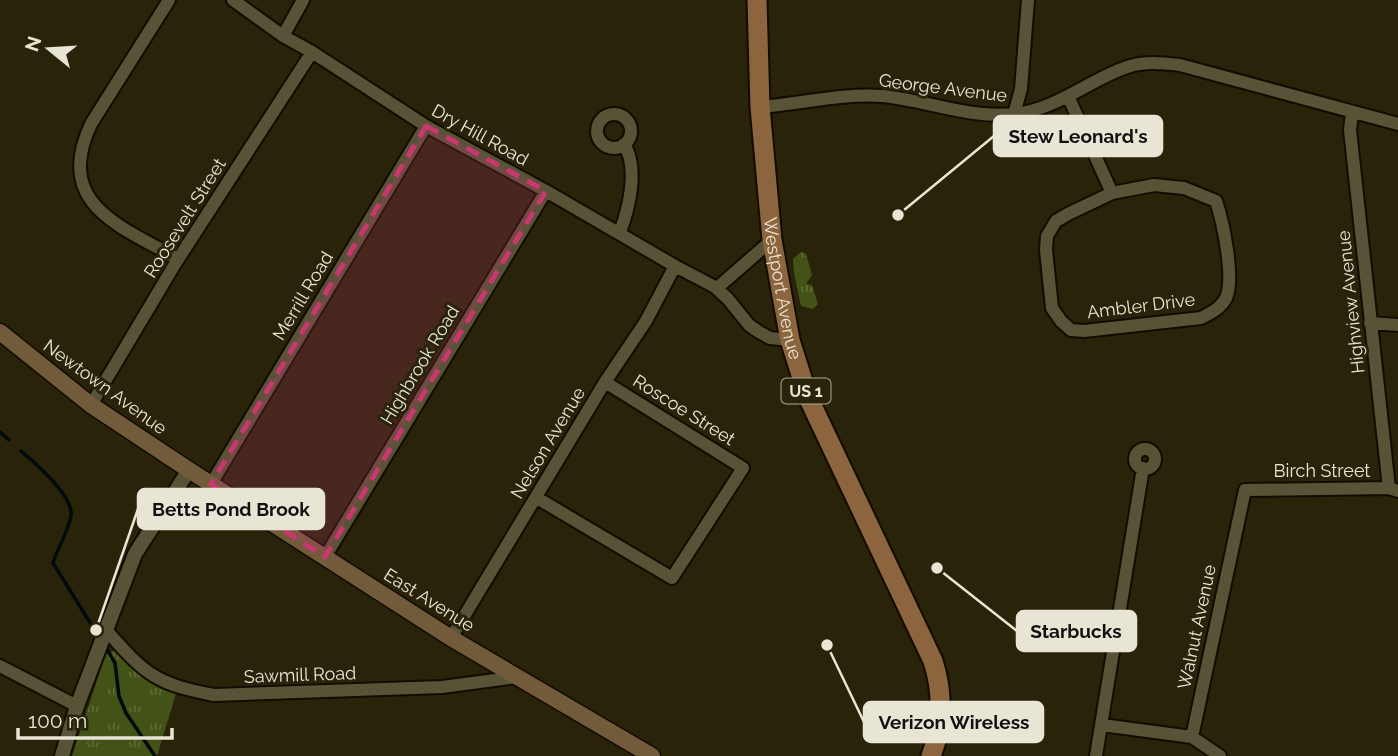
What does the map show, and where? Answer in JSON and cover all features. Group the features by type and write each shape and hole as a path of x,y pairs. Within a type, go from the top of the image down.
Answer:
{"main road":[{"name":"Westport Avenue","path":"757,0 760,107 772,240 790,340 808,397 936,668 941,718 931,756"},
{"name":"Newtown Avenue","path":"0,332 91,405 189,470"},
{"name":"East Avenue","path":"189,470 451,638 652,756"}],"street":[{"path":"169,0 91,124 81,146 80,171 85,191 94,206 109,219 178,259"},
{"name":"Dry Hill Road","path":"233,0 283,36 313,52 426,126 717,288 749,325 770,338 790,340"},
{"path":"283,36 303,0"},
{"path":"1014,114 1021,89 1028,0"},
{"name":"Roosevelt Street","path":"91,405 178,259 313,52"},
{"name":"George Avenue","path":"760,107 881,96 991,115 1014,114 1030,112 1128,67 1152,62 1180,65 1398,124"},
{"path":"1068,96 1112,193"},
{"name":"Highview Avenue","path":"1352,113 1350,130 1370,323 1394,490"},
{"name":"Merrill Road","path":"211,484 426,126"},
{"path":"620,232 625,218 631,167 629,152 624,144"},
{"name":"Ambler Drive","path":"1154,185 1184,188 1216,201 1224,225 1229,280 1226,297 1216,310 1201,318 1084,331 1071,330 1061,321 1052,308 1047,236 1056,221 1112,193 1154,185"},
{"name":"Highbrook Road","path":"325,557 546,191"},
{"path":"717,288 772,240"},
{"name":"Nelson Avenue","path":"451,638 605,382 646,321 675,266"},
{"path":"1370,323 1398,325"},
{"name":"Roscoe Street","path":"537,498 672,578 743,468 605,382"},
{"path":"1096,756 1143,468"},
{"path":"62,756 77,706 135,554 189,470"},
{"name":"Birch Street","path":"1245,490 1394,490"},
{"name":"Walnut Avenue","path":"1192,737 1245,490"},
{"name":"Sawmill Road","path":"105,632 156,680 185,690 214,695 442,687 517,677"},
{"path":"0,666 77,706"},
{"path":"1102,724 1192,737 1220,756"}],"highlighted area":[{"path":"426,126 546,191 325,557 211,484"}],"green space":[{"path":"801,252 806,254 812,275 806,284 812,285 818,304 813,309 801,306 794,273 793,259"},
{"path":"117,650 144,674 177,690 157,756 72,756 106,653"}],"waterway":[{"path":"0,432 9,440"},
{"path":"21,451 52,480 70,508 70,522 53,563 99,637"},
{"path":"105,646 115,663 119,696 126,713 155,756"}],"place":[{"name":"Stew Leonard's","path":"898,215"},
{"name":"Starbucks","path":"937,568"},
{"name":"Betts Pond Brook","path":"96,630"},
{"name":"Verizon Wireless","path":"827,645"}]}
